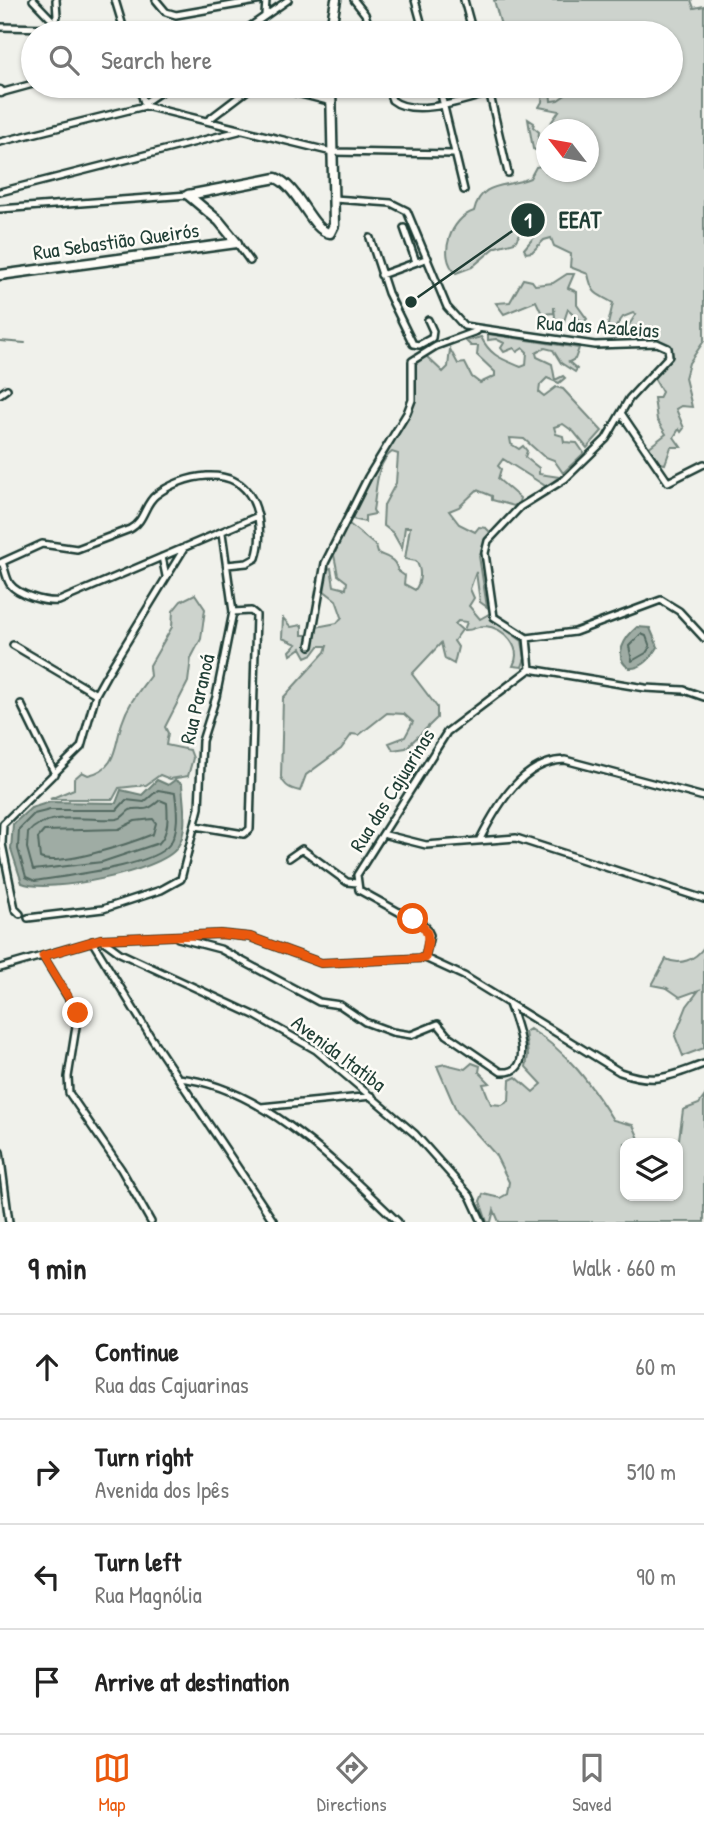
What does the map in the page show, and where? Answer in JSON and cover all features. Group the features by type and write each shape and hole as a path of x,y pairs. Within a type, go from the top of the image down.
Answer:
{"street":[{"path":"33,0 53,21"},
{"path":"55,21 56,0"},
{"path":"115,0 121,21"},
{"path":"156,0 166,12 176,15 264,0 265,15"},
{"path":"257,21 288,0"},
{"path":"332,21 335,0"},
{"path":"354,0 367,21"},
{"path":"415,0 421,21"},
{"path":"464,0 470,21"},
{"path":"0,27 21,28"},
{"path":"0,92 21,87"},
{"path":"142,98 144,104"},
{"path":"0,142 144,104 152,98"},
{"path":"207,121 237,98"},
{"path":"316,98 332,102"},
{"path":"0,209 188,195 276,178 290,186 320,229 327,233 334,225 332,98"},
{"path":"391,98 397,104 443,106 465,98"},
{"path":"441,98 464,190"},
{"path":"491,98 508,173"},
{"path":"144,104 332,152 454,154"},
{"path":"0,192 243,130"},
{"path":"188,195 219,220 250,261"},
{"path":"334,199 391,203 407,211 452,317 464,326 480,330"},
{"path":"404,228 416,262"},
{"path":"370,238 381,275 413,344 419,345 433,336 428,320"},
{"name":"Rua Sebastião Queirós","path":"0,275 237,243"},
{"path":"381,275 428,258"},
{"name":"Rua das Azaleias","path":"310,646 325,564 368,477 407,412 413,388 412,361 436,346 480,330 595,345 664,345 669,356 621,413 606,439 565,479 520,507 488,541 485,554 494,617 527,638"},
{"path":"0,394 8,389"},
{"path":"621,413 668,482 704,464"},
{"path":"227,565 247,564 256,558 258,516 253,501 236,482 216,475 196,477 156,495 141,520 130,529 77,549 42,544 1,562 12,586 52,602 258,516"},
{"name":"Rua Paranoá","path":"28,918 103,909 177,883 184,874 196,826 202,741 216,696 233,612 222,533"},
{"path":"20,915 15,909 5,863 4,824 81,747 96,694 185,547"},
{"path":"162,557 167,572 165,579"},
{"path":"704,638 679,611 656,600 575,632 527,638 530,669 645,688 684,690 704,696"},
{"path":"196,826 244,834 250,829 256,615 251,611 233,612"},
{"path":"13,645 96,694"},
{"name":"Rua das Cajuarinas","path":"425,958 429,935 426,927 380,904 359,890 357,884 366,860 386,835 447,732 530,669"},
{"path":"21,704 55,774"},
{"path":"480,839 512,787 530,772 555,760 565,760 704,797"},
{"path":"386,835 426,845 516,838 704,899"},
{"path":"289,859 302,849 347,881 357,884"},
{"path":"0,968 100,939 220,934 250,937 321,963 425,958 464,976 620,1072 638,1079 661,1080 704,1064"},
{"path":"173,936 220,949 318,1002 340,1005 365,1022 392,1032 411,1035 440,1025 447,1035 500,1072 507,1073 520,1062 522,1048 509,1004"},
{"name":"Avenida Itatiba","path":"100,939 135,960 288,1032 316,1050 415,1135 470,1196 482,1222"},
{"path":"92,941 178,1078 274,1222"},
{"path":"43,956 78,1013 68,1077 69,1093 121,1169 151,1222"},
{"path":"178,1078 201,1081 261,1107 310,1143 398,1222"},
{"path":"261,1107 372,1096"},
{"path":"0,1152 9,1222"}],"shaded area":[{"path":"494,0 691,0 694,8 704,6 704,341 689,363 685,378 692,407 681,406 676,409 684,428 681,432 679,429 674,437 681,447 671,447 665,464 656,462 648,448 666,434 657,420 654,398 659,398 662,392 654,378 672,356 672,350 657,338 622,336 636,314 633,313 623,317 609,336 607,329 613,303 594,291 588,274 570,267 571,254 554,246 551,238 544,240 532,252 526,253 524,249 540,230 542,215 527,215 528,221 515,242 496,247 472,267 456,273 450,266 447,248 453,229 466,215 474,211 482,194 496,187 530,178 536,167 536,182 599,182 599,119 554,119 559,111 539,107 542,98 551,98 551,101 561,98 683,98 683,21 500,21"},
{"path":"528,119 534,123 533,127 536,130 536,150 533,149"},
{"path":"567,274 574,274 568,288 577,292 577,305 587,319 583,323 568,309 562,327 556,328 554,307 554,313 542,314 536,301 504,314 496,303 510,302 523,279 532,281 535,285 553,283"},
{"path":"488,334 579,348 575,359 569,362 577,369 575,372 561,363 553,350 545,348 536,353 537,357 552,364 555,380 563,376 565,378 559,383 547,378 540,385 539,392 544,396 556,387 563,389 602,431 587,448 574,432 563,424 554,427 556,434 563,436 564,442 577,443 584,453 563,473 554,460 543,456 524,439 510,438 511,444 519,449 523,446 527,451 525,457 539,468 539,474 559,477 547,487 503,459 498,466 501,469 498,479 520,498 519,502 514,506 492,500 492,496 477,490 459,507 449,511 459,524 475,532 479,527 490,532 479,556 487,607 480,602 476,572 470,589 474,598 469,606 480,619 489,614 491,619 522,641 525,658 522,667 513,666 516,652 505,634 485,626 464,630 467,622 458,621 455,624 462,630 454,641 458,647 454,664 445,659 441,643 412,674 437,707 437,718 406,748 393,750 389,743 405,737 413,722 404,714 387,713 359,735 352,734 341,749 306,775 300,791 291,788 281,777 283,698 325,652 327,646 319,646 313,654 306,657 301,648 291,655 290,651 297,644 282,638 283,618 291,627 302,625 302,635 309,635 308,644 311,649 314,647 316,627 337,623 342,617 336,600 323,590 327,569 331,568 334,586 346,589 347,582 338,575 334,555 348,523 376,546 378,553 393,561 398,571 405,576 404,584 415,590 420,580 419,568 416,561 405,559 410,527 405,527 402,549 393,533 383,525 384,505 396,483 398,454 392,452 382,463 373,510 375,514 365,516 365,522 352,519 354,511 412,406 414,364 425,355 443,372 448,367 450,349 458,364 465,363 472,377 480,383 495,376 495,372 477,355 478,346 471,346 466,341 481,337 498,356 521,367 526,365 527,352 523,348 517,352 514,348 504,352 501,348 504,343 496,339 488,340"},
{"path":"195,594 205,609 201,639 191,658 188,682 165,727 168,733 166,745 190,750 193,758 188,776 170,779 160,775 146,785 119,788 113,799 50,799 74,789 74,779 82,772 88,775 97,772 109,762 127,710 150,676 149,667 172,627 173,611 181,601"},
{"path":"704,947 704,1048 683,1056 675,1036 687,1006 699,990 680,997 667,988 652,985 666,959 677,962 687,960"},
{"path":"530,1029 567,1058 596,1093 613,1120 633,1125 639,1138 620,1138 620,1201 683,1201 683,1138 679,1138 683,1110 699,1104 704,1097 704,1222 499,1222 494,1210 491,1222 487,1222 480,1201 483,1194 500,1198 507,1194 509,1182 495,1154 457,1112 437,1066 445,1064 465,1069 472,1063 480,1066 479,1072 490,1083 483,1084 491,1104 502,1105 509,1101 510,1080 516,1077 533,1092 542,1084 526,1067 528,1055 525,1032"}],"water":[{"path":"637,627 650,628 658,647 642,664 629,668 621,658 622,647"},
{"path":"157,780 168,785 175,780 182,784 183,833 177,848 167,857 127,873 103,879 55,886 22,883 11,849 13,824 31,808 50,802 116,803 121,790 142,795"}],"waterway":[{"path":"0,341 25,343"}],"place":[{"name":"EEAT","path":"411,302"}],"route":[{"path":"78,1013 43,956 100,939 220,934 250,937 321,963 425,958 429,935 426,927 413,919"}]}
